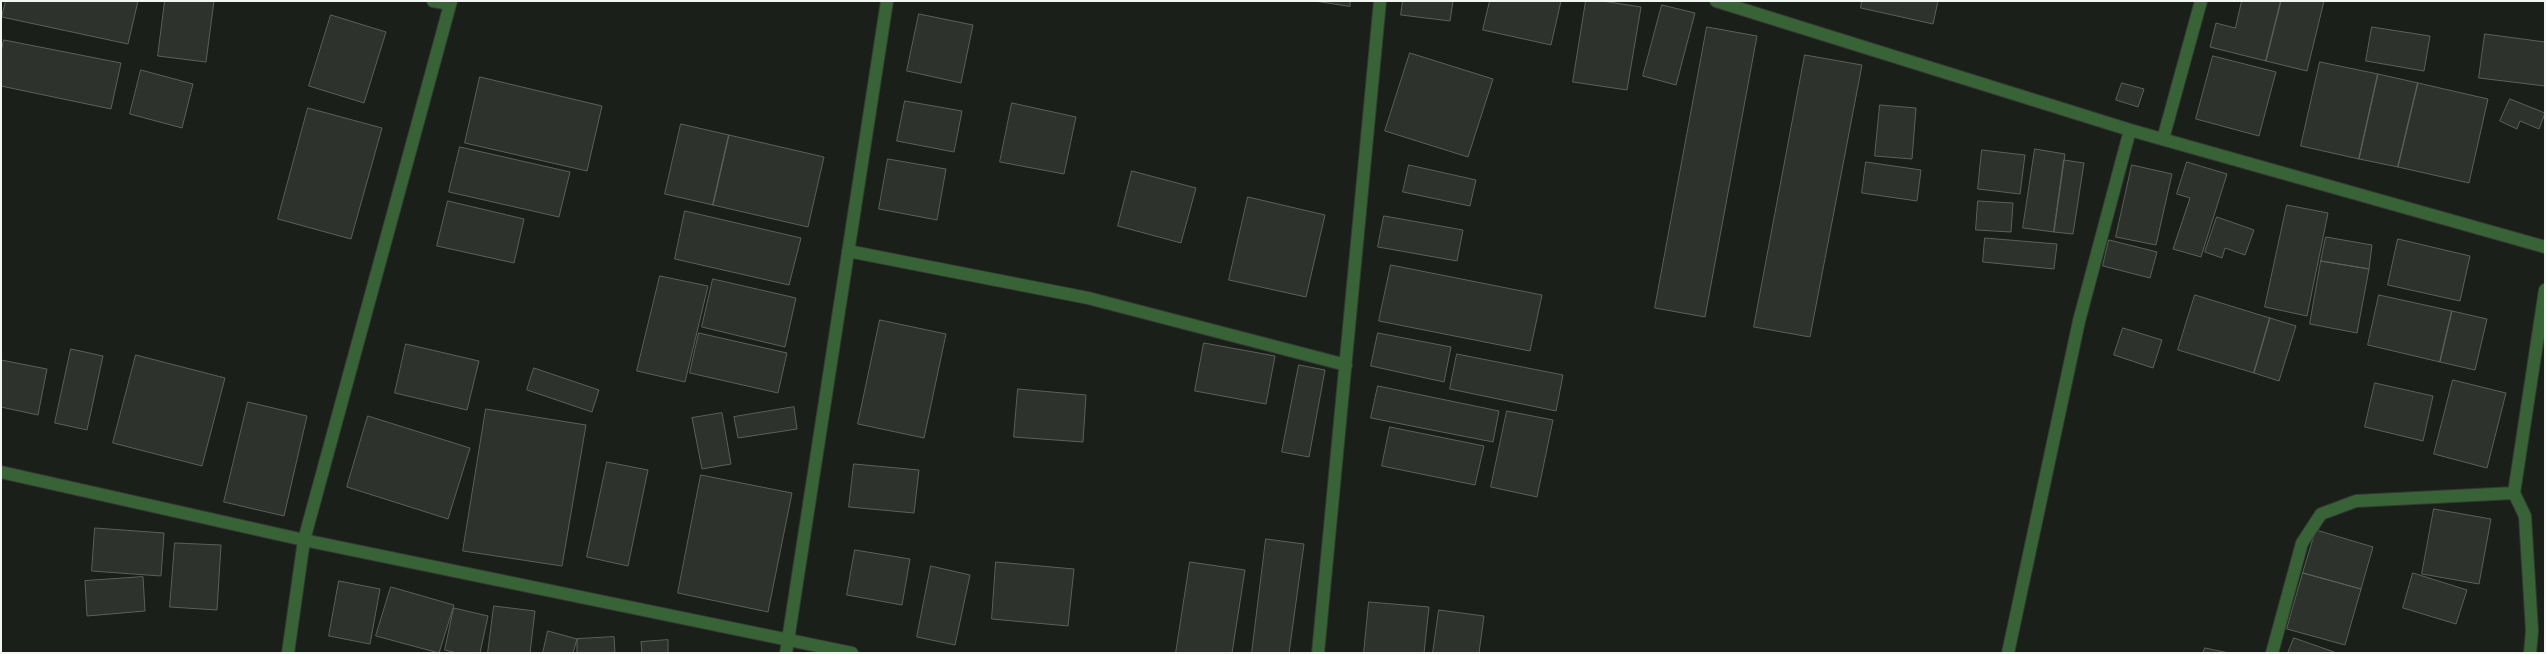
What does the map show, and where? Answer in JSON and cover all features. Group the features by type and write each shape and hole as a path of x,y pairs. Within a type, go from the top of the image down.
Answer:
{"street":[{"path":"288,653 304,540 451,2 433,1"},
{"path":"786,653 887,1"},
{"path":"1318,653 1380,1"},
{"path":"1716,1 2130,130 2545,247"},
{"path":"2163,139 2201,1"},
{"path":"2008,653 2079,321 2130,130"},
{"path":"848,251 1088,298 1346,365"},
{"path":"2530,653 2532,631 2525,516 2514,493 2545,290"},
{"path":"1,472 304,540 788,638 852,653"},
{"path":"2272,653 2302,543 2321,514 2356,501 2514,493"}],"building":[{"path":"6,1 138,1 128,44 2,17"},
{"path":"165,1 214,1 206,62 158,56"},
{"path":"1315,1 1350,1 1350,6"},
{"path":"1403,1 1453,1 1450,21 1401,15"},
{"path":"1490,1 1561,1 1551,45 1483,30"},
{"path":"1586,1 1602,1 1641,7 1627,90 1573,82"},
{"path":"1862,1 1938,1 1933,24 1861,8"},
{"path":"2242,1 2281,1 2266,61 2210,47 2216,23 2235,28"},
{"path":"2281,1 2324,1 2307,71 2266,61"},
{"path":"1662,5 1695,13 1676,85 1643,76"},
{"path":"919,14 973,25 961,83 907,71"},
{"path":"331,15 386,32 364,103 309,86"},
{"path":"1707,27 1757,36 1705,317 1655,308"},
{"path":"2372,27 2430,36 2424,71 2366,61"},
{"path":"2485,34 2545,42 2545,86 2479,78"},
{"path":"4,40 121,63 111,109 1,86 1,52"},
{"path":"1410,53 1493,79 1468,157 1385,131"},
{"path":"1805,55 1862,65 1810,337 1754,327"},
{"path":"2213,56 2276,72 2259,136 2196,119"},
{"path":"2320,62 2378,74 2359,159 2301,146"},
{"path":"141,70 193,84 182,128 130,114"},
{"path":"2378,74 2418,83 2398,167 2359,159"},
{"path":"480,77 602,106 587,171 465,143"},
{"path":"2122,83 2144,89 2138,107 2116,100"},
{"path":"2418,83 2488,99 2469,183 2398,167"},
{"path":"2510,99 2545,113 2539,129 2520,121 2517,129 2500,121"},
{"path":"905,101 962,111 954,152 897,141"},
{"path":"1012,103 1076,117 1064,174 1000,162"},
{"path":"1880,105 1916,108 1912,159 1875,156"},
{"path":"308,108 382,128 351,239 278,219"},
{"path":"681,124 729,135 713,205 665,194"},
{"path":"729,135 824,157 808,227 713,205"},
{"path":"460,147 570,172 559,217 449,192"},
{"path":"2035,149 2065,154 2054,232 2023,228"},
{"path":"1982,150 2025,155 2020,194 1978,189"},
{"path":"888,159 946,169 937,220 879,209"},
{"path":"2064,160 2084,163 2073,234 2054,232"},
{"path":"1866,162 1921,170 1917,201 1862,193"},
{"path":"2187,162 2227,174 2201,257 2173,249 2190,198 2177,194"},
{"path":"1409,165 1476,180 1470,206 1403,192"},
{"path":"2132,165 2172,174 2156,245 2116,237"},
{"path":"1132,171 1196,188 1181,243 1118,226"},
{"path":"1248,197 1325,215 1306,297 1229,280"},
{"path":"448,201 524,219 514,263 437,246"},
{"path":"1978,201 2013,203 2011,232 1976,230"},
{"path":"2287,205 2328,213 2307,316 2265,307"},
{"path":"685,211 801,238 789,285 675,259"},
{"path":"1384,216 1463,230 1457,261 1378,247"},
{"path":"2217,217 2254,230 2245,255 2225,248 2222,258 2205,252"},
{"path":"2326,237 2372,245 2369,269 2321,261"},
{"path":"1985,238 2057,244 2054,269 1983,262"},
{"path":"2398,239 2470,256 2460,301 2388,285"},
{"path":"2109,240 2157,252 2150,278 2103,266"},
{"path":"2321,261 2369,269 2357,333 2310,324"},
{"path":"1391,265 1542,295 1530,351 1379,321"},
{"path":"660,276 708,286 685,382 637,371"},
{"path":"713,279 796,298 785,347 702,327"},
{"path":"2195,295 2270,318 2254,373 2178,350"},
{"path":"2379,295 2452,311 2440,362 2368,345"},
{"path":"2452,311 2487,319 2475,370 2440,362"},
{"path":"2270,318 2296,326 2279,381 2254,373"},
{"path":"880,320 946,334 924,438 858,424"},
{"path":"2123,328 2162,340 2153,368 2114,355"},
{"path":"699,333 787,353 778,393 690,373"},
{"path":"1378,333 1451,347 1444,382 1371,366"},
{"path":"1204,343 1275,356 1266,404 1195,391"},
{"path":"406,344 479,361 467,410 395,393"},
{"path":"71,349 103,356 87,430 55,423"},
{"path":"1457,354 1563,375 1556,411 1450,389"},
{"path":"136,355 225,378 202,466 113,443"},
{"path":"1,360 47,369 38,415 1,407"},
{"path":"1299,365 1325,370 1309,457 1282,452"},
{"path":"534,368 599,390 592,412 527,390"},
{"path":"2453,380 2506,393 2487,468 2434,454"},
{"path":"2375,383 2433,396 2423,441 2365,427"},
{"path":"1378,386 1499,411 1493,442 1371,418"},
{"path":"1018,389 1086,395 1083,442 1014,437"},
{"path":"248,402 307,416 284,516 224,502"},
{"path":"794,407 797,429 738,438 734,417"},
{"path":"486,409 586,425 562,566 463,551"},
{"path":"1507,411 1553,420 1537,497 1491,487"},
{"path":"722,413 731,464 702,469 692,418"},
{"path":"368,416 470,448 448,519 347,487"},
{"path":"1390,427 1484,446 1475,485 1382,466"},
{"path":"607,462 648,470 628,566 587,557"},
{"path":"854,464 919,470 914,513 849,507"},
{"path":"701,475 792,493 768,612 678,593"},
{"path":"2434,509 2491,519 2479,584 2422,574"},
{"path":"95,528 164,533 161,576 92,571"},
{"path":"2316,530 2373,547 2361,589 2303,573"},
{"path":"1266,539 1304,544 1289,653 1252,653"},
{"path":"175,543 221,545 217,610 170,607"},
{"path":"855,550 910,559 902,605 847,595"},
{"path":"996,562 1074,569 1068,626 992,619"},
{"path":"1190,562 1245,570 1232,653 1176,653"},
{"path":"931,566 970,575 955,645 917,637"},
{"path":"2303,573 2361,589 2345,645 2287,629"},
{"path":"2413,573 2467,590 2456,624 2403,608"},
{"path":"143,577 145,611 87,616 85,581"},
{"path":"339,581 380,589 370,644 329,636"},
{"path":"391,587 454,605 439,653 376,636"},
{"path":"1369,602 1429,607 1424,653 1364,653"},
{"path":"494,606 535,611 530,653 488,653"},
{"path":"454,608 488,616 480,653 457,653 445,650"},
{"path":"1439,610 1484,616 1479,653 1433,653"},
{"path":"548,631 577,639 573,653 543,653"},
{"path":"614,637 615,653 577,653 577,639"},
{"path":"2294,638 2337,653 2288,653"},
{"path":"668,640 668,653 642,653 641,642"},
{"path":"2205,648 2229,653 2203,653"}]}
